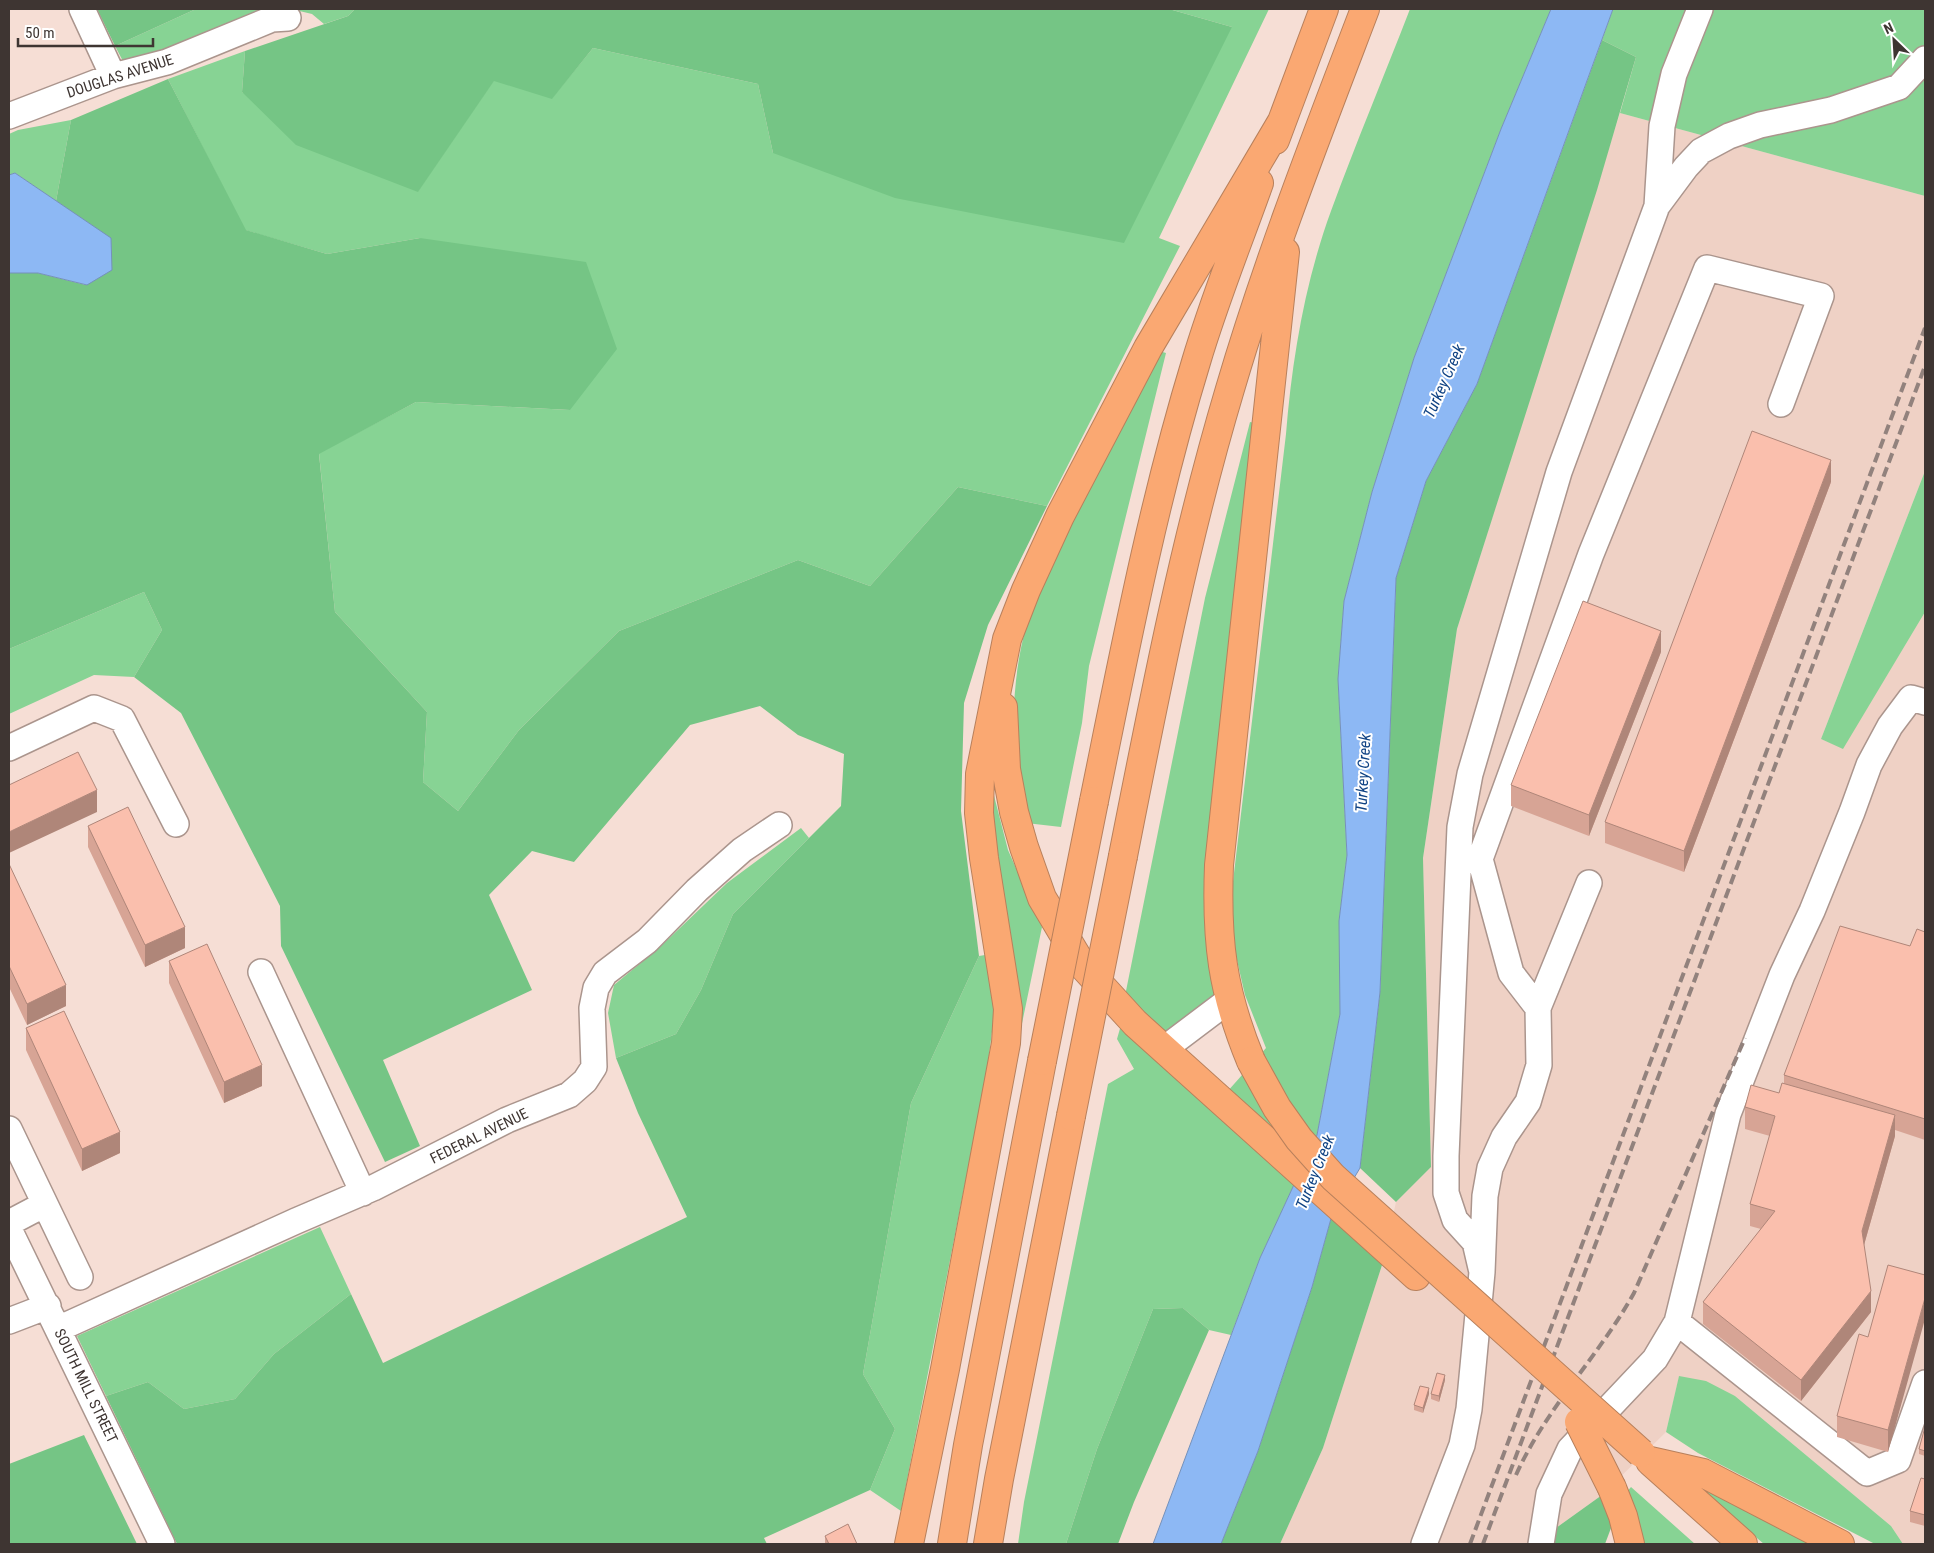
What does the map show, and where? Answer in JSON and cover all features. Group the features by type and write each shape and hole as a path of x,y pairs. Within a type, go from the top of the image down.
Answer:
{"highway":[{"path":"952,1544 968,1445 1042,1061 1132,611 1196,360 1324,9"},
{"path":"988,1544 1001,1469 1071,1116 1186,546 1258,296 1365,9"},
{"path":"908,1544 945,1369 1006,1043 1008,1009 984,858 979,813 980,774 1001,660 1026,590 1060,516 1148,348 1281,123"},
{"path":"1291,205 1219,865 1219,938 1229,1000 1251,1061 1277,1108 1299,1139 1333,1177 1641,1461 1715,1544"},
{"path":"1001,660 1006,769 1014,812 1042,898 1082,965 1108,995 1217,1097 1590,1418 1743,1544"},
{"path":"1590,1418 1623,1516 1630,1544"},
{"path":"1641,1461 1703,1472 1840,1544"}],"street":[{"path":"82,9 113,76"},
{"path":"1657,206 1662,126 1674,74 1700,9"},
{"name":"DOUGLAS AVENUE","path":"9,116 113,76 167,62 272,18 288,18"},
{"path":"1482,1272 1475,1242 1455,1220 1446,1193 1460,828 1470,774 1559,472 1657,206 1686,167 1701,151 1729,136 1760,125 1831,110 1899,87 1925,59"},
{"path":"1538,1008 1511,973 1480,859 1591,554 1707,268 1821,296 1781,404"},
{"path":"1541,1544 1547,1502 1570,1449 1590,1418 1655,1359 1677,1322 1728,1114 1782,975 1812,911 1869,765 1890,726 1918,700"},
{"path":"9,748 94,708 122,719 176,824"},
{"name":"FEDERAL AVENUE","path":"58,1329 296,1221 363,1193 507,1120 569,1095 585,1081 594,1067 592,1008 596,988 604,973 647,941 697,890 742,850 779,825"},
{"path":"1424,1544 1462,1445 1470,1400 1482,1272 1485,1196 1490,1168 1504,1138 1528,1102 1538,1065 1538,1008 1589,883"},
{"path":"261,972 363,1193"},
{"path":"1164,1049 1229,1000"},
{"path":"9,1129 80,1277"},
{"path":"9,1223 45,1204"},
{"name":"SOUTH MILL STREET","path":"9,1229 162,1544"},
{"path":"9,1322 48,1306"},
{"path":"1677,1322 1867,1473 1898,1460 1925,1383"}],"shaded area":[{"path":"1620,113 1925,196 1925,471 1821,739 1843,748 1925,612 1925,1544 1903,1544 1891,1526 1735,1396 1679,1377 1666,1432 1602,1495 1556,1528 1531,1525 1528,1544 1280,1544 1323,1448 1383,1262 1396,1202 1431,1167 1423,858 1457,629"}],"green space":[{"path":"97,9 196,9 115,46"},
{"path":"196,9 269,9 125,65 115,46"},
{"path":"291,9 355,9 348,16 324,24 312,14"},
{"path":"355,9 1169,9 1232,27 1124,243 895,198 773,153 758,84 593,48 552,99 494,81 418,192 296,145 242,92 245,51 348,16"},
{"path":"1169,9 1269,9 1159,238 1180,246 1047,506 958,487 870,586 798,560 619,631 519,730 458,811 423,782 427,712 335,612 319,453 416,402 570,410 420,238 327,254 245,230 168,79 245,51 242,92 418,191 494,80 552,98 593,48 758,84 773,153 1232,27"},
{"path":"1410,9 1551,9 1501,129 1414,358 1372,492 1344,601 1338,679 1347,855 1339,921 1340,1014 1317,1135 1260,1258 1231,1335 1209,1330 1183,1308 1153,1309 1097,1449 1066,1544 1018,1544 1024,1502 1108,1084 1134,1069 1117,1039 1121,1025 1211,1110 1266,1048 1245,995 1233,943 1232,890 1296,349 1314,265 1331,211"},
{"path":"1613,9 1925,9 1925,196 1620,113 1636,57 1602,40"},
{"path":"1602,40 1636,57 1597,190 1457,629 1423,858 1431,1167 1396,1202 1360,1168 1380,992 1396,578 1426,481 1477,384"},
{"path":"168,79 246,230 327,254 420,238 586,262 617,349 570,410 416,402 319,454 335,612 427,712 423,782 458,811 519,730 619,631 798,560 870,586 958,487 1047,506 988,625 964,703 961,811 979,956 911,1103 863,1374 895,1429 870,1490 764,1538 767,1544 177,1544 106,1396 148,1382 184,1409 235,1399 274,1354 351,1294 383,1363 687,1217 638,1113 616,1058 676,1034 701,990 733,914 841,806 844,754 798,735 760,706 690,725 574,862 532,851 489,895 532,990 383,1060 420,1146 385,1162 281,946 280,906 181,713 134,677 162,630 144,592 9,649 9,273 38,273 86,285 110,238 56,201 71,120"},
{"path":"71,120 56,201 15,173 9,175 9,134 18,130"},
{"path":"1156,350 1166,353 1089,666 1082,723 1061,827 1026,823 1019,789 1014,748 1014,704 1019,661 1028,619 1035,598"},
{"path":"1250,422 1259,424 1217,995 1173,1028 1166,1031 1159,1029 1125,996 1205,598"},
{"path":"1925,471 1925,612 1843,749 1821,739"},
{"path":"144,592 162,630 134,677 94,675 9,714 9,649"},
{"path":"991,784 1008,850 1042,927 1020,1033 991,849"},
{"path":"801,828 809,838 733,914 701,990 676,1034 616,1058 608,1013 614,985 660,947 727,883"},
{"path":"985,955 994,998 994,1016 987,1071 901,1511 870,1490 895,1429 863,1374 911,1103 979,956"},
{"path":"1332,1215 1383,1262 1323,1448 1280,1544 1221,1544 1258,1451 1312,1287"},
{"path":"320,1227 351,1294 274,1354 235,1399 184,1409 148,1382 106,1396 77,1336"},
{"path":"1183,1308 1209,1330 1134,1502 1118,1544 1066,1544 1097,1449 1153,1309"},
{"path":"1679,1376 1706,1381 1735,1396 1891,1526 1903,1544 1875,1544 1698,1453 1666,1432"},
{"path":"84,1435 137,1544 9,1544 9,1464"},
{"path":"1700,1478 1829,1544 1764,1544 1694,1485"},
{"path":"1631,1487 1695,1544 1640,1544 1625,1494"},
{"path":"1602,1495 1610,1514 1611,1528 1605,1544 1552,1544 1556,1528"}],"water":[{"name":"Turkey Creek","path":"1551,9 1613,9 1477,384 1426,481 1396,578 1380,992 1360,1168 1332,1215 1312,1287 1258,1451 1221,1544 1153,1544 1260,1258 1317,1135 1340,1014 1339,921 1347,855 1338,679 1344,601 1372,492 1414,358 1501,129"},
{"path":"15,173 111,238 112,270 87,285 38,273 9,273 9,175"}],"building":[{"path":"1752,431 1831,460 1684,851 1605,822"},
{"path":"1583,601 1661,631 1589,815 1511,785"},
{"path":"78,752 97,790 9,832 9,785"},
{"path":"128,807 185,927 145,945 88,826"},
{"path":"9,864 66,985 27,1004 9,966"},
{"path":"1840,926 1910,946 1917,929 1925,932 1925,1119 1784,1075"},
{"path":"207,944 262,1065 224,1082 169,961"},
{"path":"64,1011 120,1132 82,1149 26,1028"},
{"path":"1782,1083 1895,1115 1862,1231 1871,1291 1801,1380 1703,1302 1775,1211 1750,1204 1775,1116 1745,1107 1751,1085 1779,1093"},
{"path":"1888,1265 1925,1275 1925,1298 1888,1430 1837,1416 1859,1334 1868,1337"},
{"path":"1437,1373 1445,1375 1439,1396 1431,1394"},
{"path":"1420,1386 1429,1388 1423,1408 1414,1405"},
{"path":"1925,1427 1925,1451 1919,1449"},
{"path":"1921,1478 1925,1479 1925,1515 1910,1511"},
{"path":"848,1524 857,1544 829,1544 825,1536"}],"railway":[{"path":"1470,1544 1925,328"},
{"path":"1483,1544 1925,366"},
{"path":"1516,1475 1542,1427 1605,1339 1634,1293 1745,1038"}]}
